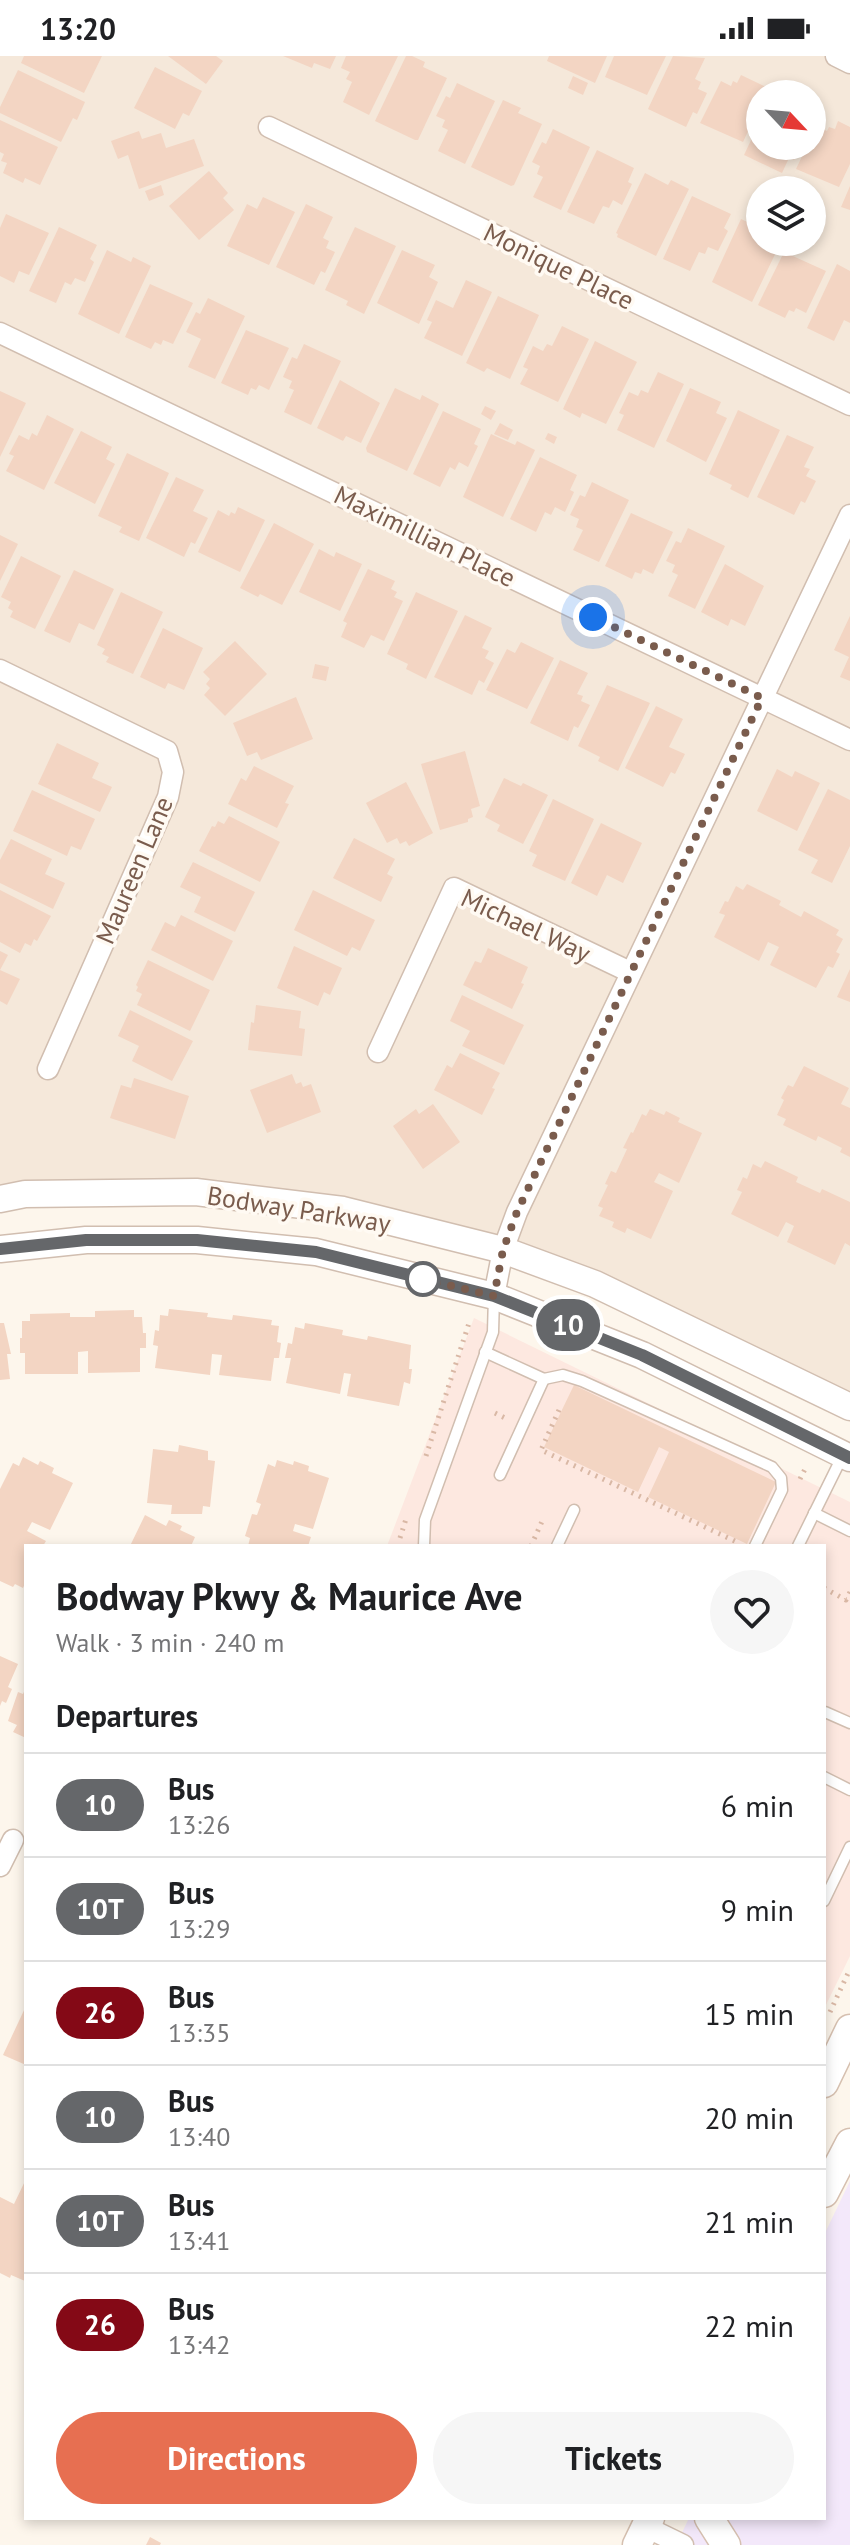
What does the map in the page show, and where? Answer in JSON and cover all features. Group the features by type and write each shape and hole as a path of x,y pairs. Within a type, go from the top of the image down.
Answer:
{"main road":[{"path":"826,2079 850,2029"},
{"path":"826,2189 850,2143"},
{"path":"710,2520 726,2545"}],"street":[{"path":"836,56 850,63"},
{"name":"Monique Place","path":"269,127 850,405"},
{"name":"Maximillian Place","path":"0,333 850,740"},
{"path":"494,1296 503,1250 517,1212 850,515"},
{"name":"Maureen Lane","path":"0,670 167,751 173,772 168,797 48,1069"},
{"name":"Michael Way","path":"378,1052 454,888 630,972"},
{"name":"Bodway Parkway","path":"0,1199 25,1194 196,1192 343,1210 503,1250 595,1284 850,1407"},
{"name":"Bodway Parkway","path":"0,1249 86,1240 212,1242 316,1252 494,1296 642,1355 846,1456"},
{"path":"0,1866 13,1840"},
{"path":"646,2525 683,2545"}],"lane":[{"path":"424,1544 425,1520 493,1332 494,1296"},
{"path":"485,1352 544,1379 563,1375 582,1381 772,1467 781,1478 782,1490 756,1544"},
{"path":"500,1475 544,1379"},
{"path":"799,1544 846,1456"},
{"path":"558,1544 574,1510"},
{"path":"814,1513 850,1531"},
{"path":"826,1712 850,1723"},
{"path":"826,1778 850,1790"},
{"path":"826,1897 850,1847"}],"path":[{"path":"423,1465 470,1320"},
{"path":"559,1410 541,1450 742,1544"},
{"path":"400,1544 409,1509"},
{"path":"532,1544 544,1517"},
{"path":"826,1589 848,1601 850,1592"},
{"path":"826,2019 850,1969"}],"shaded area":[{"path":"0,56 850,56 850,1407 503,1250 195,1192 0,1199"},
{"path":"474,1318 850,1502 850,1956 826,2005 826,1544 388,1544"},
{"path":"850,2181 850,2545 676,2545 688,2520 826,2520 826,2231"}],"building":[{"path":"24,56 102,56 84,93 21,63"},
{"path":"168,56 216,56 223,61 206,84"},
{"path":"283,56 336,56 330,69 314,63 312,68"},
{"path":"346,56 398,56 369,115 343,102 352,82 346,79 350,72 341,68"},
{"path":"406,56 425,62 423,67 447,78 418,140 375,121"},
{"path":"549,56 607,56 595,83 547,61"},
{"path":"614,56 666,56 647,95 605,77"},
{"path":"673,56 705,58 695,79 701,82 698,89 707,93 697,114 693,112 686,127 648,109"},
{"path":"155,67 202,91 189,116 183,113 175,129 134,108"},
{"path":"18,70 85,102 77,120 73,118 61,142 0,113"},
{"path":"741,75 751,80 746,80 746,136 743,142 700,123 721,81 731,86 733,81 737,83"},
{"path":"573,76 588,83 583,95 568,88"},
{"path":"457,83 495,101 465,164 438,151 448,130 442,127 445,120 436,116"},
{"path":"503,100 521,108 518,113 542,124 511,186 471,167"},
{"path":"0,120 58,147 40,185 25,178 23,183 3,173 7,163 1,161 4,154 0,152"},
{"path":"838,121 850,127 850,164 839,187 826,182 826,176 813,176 796,169 800,160 826,160 826,130 829,127 835,129"},
{"path":"553,129 590,147 561,210 533,197 543,177 537,174 540,166 532,162"},
{"path":"139,131 142,139 161,133 166,148 194,139 204,166 139,189 128,155 118,159 111,141"},
{"path":"597,150 634,168 628,182 632,184 622,205 613,200 609,208 603,206 594,224 567,212"},
{"path":"755,160 788,160 782,173"},
{"path":"209,171 228,193 223,198 234,210 199,240 169,206"},
{"path":"645,173 668,185 671,180 689,189 656,256 617,237 616,233"},
{"path":"161,185 164,195 149,201 145,191"},
{"path":"850,186 850,210 841,207"},
{"path":"692,196 731,214 724,228 728,231 718,251 708,247 705,254 699,252 690,271 663,259"},
{"path":"263,197 295,212 269,265 227,246 247,204 257,209"},
{"path":"306,204 333,217 323,238 329,241 326,248 335,252 325,273 321,271 314,285 276,267"},
{"path":"6,214 49,233 29,275 19,271 14,283 0,276 0,228"},
{"path":"741,219 746,221 746,256 774,256 752,302 712,282"},
{"path":"59,227 97,245 85,282 75,278 71,285 65,282 56,303 29,291"},
{"path":"355,227 396,246 364,314 346,305 348,301 325,290"},
{"path":"107,250 131,262 133,257 151,266 119,334 78,314"},
{"path":"402,250 435,265 429,277 438,282 419,324 377,303"},
{"path":"782,256 793,256 826,271 806,313 796,308 794,312 789,310 785,318 758,305"},
{"path":"837,264 850,271 850,323 844,320 834,341 807,328"},
{"path":"466,280 492,292 462,356 424,338 432,322 427,320 436,300 453,308"},
{"path":"150,284 193,303 173,344 163,340 161,345 155,342 151,349 125,337"},
{"path":"498,296 539,315 510,379 487,368 484,372 466,363"},
{"path":"208,298 245,316 215,379 188,367 201,339 186,332 196,312 200,314"},
{"path":"562,326 589,339 558,402 520,384 528,369 523,367 533,346 543,351 547,344 552,346"},
{"path":"246,330 289,348 269,390 259,385 256,390 251,388 248,395 221,383"},
{"path":"595,341 637,362 606,424 582,413 580,418 563,409"},
{"path":"304,344 341,361 311,425 284,412 294,390 289,388 292,381 283,377 292,357 297,359"},
{"path":"658,372 684,384 654,448 617,430 624,415 619,413 629,392 638,396 641,390 648,393"},
{"path":"340,380 380,403 361,443 346,436 343,441 317,428"},
{"path":"395,388 420,400 422,395 439,404 407,471 367,452 366,448"},
{"path":"690,388 721,402 716,413 727,418 706,462 666,441"},
{"path":"0,391 26,403 0,457"},
{"path":"485,406 496,411 491,420 481,414"},
{"path":"738,410 780,430 748,498 730,489 732,485 709,474"},
{"path":"443,411 481,429 474,444 478,446 468,467 459,462 455,470 450,467 440,487 413,474"},
{"path":"47,415 74,429 44,490 6,471 14,456 9,454 19,435 29,440 32,433 37,436"},
{"path":"500,423 513,430 508,440 494,434"},
{"path":"81,431 112,447 106,459 115,464 95,504 54,483"},
{"path":"548,433 557,437 554,444 545,439"},
{"path":"491,434 535,450 503,517 463,497"},
{"path":"787,435 814,447 804,467 810,469 806,476 816,481 805,503 801,501 794,515 757,497"},
{"path":"127,453 169,473 139,541 119,532 122,527 98,516"},
{"path":"540,457 577,475 565,512 555,507 551,515 545,512 536,532 510,519"},
{"path":"176,477 204,490 193,511 208,518 195,544 191,542 184,557 146,538"},
{"path":"592,482 629,500 599,562 573,550 583,530 576,527 579,519 570,515 580,495 585,497"},
{"path":"238,507 265,520 240,572 198,552 218,510 229,516 231,512 235,514"},
{"path":"631,513 673,532 653,574 643,569 641,574 635,572 632,579 605,566"},
{"path":"274,523 314,544 282,605 240,588"},
{"path":"688,528 725,546 695,609 668,596 678,575 672,572 675,565 666,561 676,541 681,543"},
{"path":"0,535 18,544 0,581"},
{"path":"319,549 334,557 336,552 362,564 340,611 299,592"},
{"path":"21,556 61,576 35,629 10,617 13,611 8,608 11,602 1,597"},
{"path":"725,564 764,586 745,626 731,619 728,626 701,612"},
{"path":"368,569 395,581 391,589 397,592 394,597 403,601 384,641 371,635 364,648 341,637 347,623 343,621"},
{"path":"74,570 114,589 94,630 79,623 70,643 44,631"},
{"path":"121,592 163,612 133,674 106,662 109,657 102,654 105,649 97,645"},
{"path":"416,592 458,611 426,679 406,669 408,664 387,654"},
{"path":"465,615 492,628 482,648 489,651 485,658 494,663 484,683 479,680 472,695 434,677"},
{"path":"850,616 850,681 840,677 849,657 834,650"},
{"path":"163,628 203,648 184,690 168,683 165,689 140,677"},
{"path":"235,641 267,674 225,716 204,695 210,688 206,684 210,679 203,672"},
{"path":"521,642 554,658 527,709 486,690 507,649 515,653"},
{"path":"560,660 588,673 577,694 583,696 581,701 590,705 578,728 574,726 568,741 530,723"},
{"path":"315,664 329,667 326,681 312,678"},
{"path":"607,685 650,703 618,771 578,746"},
{"path":"296,697 313,739 261,760 257,752 247,756 233,723"},
{"path":"656,706 683,719 669,747 685,754 675,774 671,772 663,787 625,768"},
{"path":"57,743 99,763 92,778 112,787 100,812 38,784"},
{"path":"465,751 480,806 471,809 473,817 468,822 440,830 421,764"},
{"path":"254,766 294,786 277,828 228,804 241,778 246,781"},
{"path":"777,769 792,777 795,771 820,783 797,831 757,811"},
{"path":"504,778 548,795 523,844 497,831 500,825 485,817"},
{"path":"406,782 433,833 409,846 406,841 400,844 397,838 387,843 366,803"},
{"path":"828,789 850,800 850,846 832,883 811,873 818,860 798,850"},
{"path":"32,790 95,819 81,850 71,846 67,856 13,831"},
{"path":"553,799 594,819 565,881 532,866 537,855 529,851"},
{"path":"229,816 280,842 260,882 199,851 212,826 215,827 218,821 224,824"},
{"path":"601,823 642,843 623,883 607,875 597,896 571,883"},
{"path":"354,838 395,859 387,874 393,877 381,902 333,878"},
{"path":"11,839 52,859 45,874 65,883 53,909 0,883 0,860"},
{"path":"193,862 255,892 235,932 194,912 201,897 180,887"},
{"path":"747,884 781,901 779,905 801,917 804,911 839,930 836,935 843,939 836,952 840,954 833,968 828,966 816,988 770,965 779,947 768,942 759,961 714,937 725,915 719,913 725,901 728,902 736,886 743,890"},
{"path":"0,890 51,916 37,941 34,939 31,946 25,943 20,953 0,942"},
{"path":"313,890 375,920 360,951 352,947 347,956 294,930"},
{"path":"181,915 233,941 213,981 151,950 165,922 175,927"},
{"path":"294,946 342,968 330,995 324,992 318,1006 277,988"},
{"path":"488,948 528,967 512,1009 463,985 475,961 481,963"},
{"path":"0,951 8,955 0,970"},
{"path":"148,960 210,990 190,1031 137,1005 142,994 136,991 136,985"},
{"path":"850,969 850,1002 837,997"},
{"path":"0,970 20,979 7,1005 0,1001"},
{"path":"462,995 524,1025 504,1065 462,1046 470,1031 450,1021"},
{"path":"256,1005 301,1011 299,1028 305,1029 302,1056 248,1050"},
{"path":"130,1010 193,1041 172,1081 132,1061 139,1046 118,1036"},
{"path":"460,1053 500,1073 482,1115 434,1090 447,1065 452,1068"},
{"path":"804,1066 849,1088 841,1104 850,1108 850,1157 840,1152 842,1148 818,1136 816,1141 783,1125 786,1119 777,1115 788,1085 793,1087"},
{"path":"292,1074 296,1084 301,1082 303,1087 311,1084 321,1112 267,1133 250,1090"},
{"path":"134,1078 189,1096 175,1139 110,1118 121,1085 131,1088"},
{"path":"433,1104 460,1142 423,1169 393,1126 416,1109 419,1114"},
{"path":"650,1109 664,1115 666,1111 680,1118 678,1122 702,1133 679,1183 659,1173 654,1182 673,1191 651,1239 627,1228 625,1233 612,1227 614,1222 599,1216 603,1208 598,1206 611,1171 616,1173 627,1149 623,1148 631,1132 642,1114 646,1116"},
{"path":"765,1161 798,1177 796,1182 820,1193 822,1189 850,1202 850,1246 845,1243 835,1265 787,1242 794,1226 786,1222 778,1237 731,1214 742,1192 737,1190 743,1177 747,1179 753,1164 761,1168"},
{"path":"169,1309 208,1313 207,1317 232,1320 233,1315 272,1320 271,1325 279,1326 277,1342 281,1343 279,1358 274,1358 271,1381 219,1375 222,1355 212,1354 210,1375 155,1368 158,1346 153,1345 155,1330 159,1331 160,1315 168,1316"},
{"path":"134,1310 134,1317 142,1317 143,1333 146,1333 146,1348 140,1348 140,1372 88,1373 88,1351 78,1352 78,1374 25,1374 25,1353 20,1353 20,1338 22,1321 30,1321 30,1314 70,1313 70,1317 95,1317 95,1311"},
{"path":"0,1323 4,1323 11,1354 7,1354 10,1379 0,1380"},
{"path":"305,1323 343,1330 342,1335 367,1340 368,1336 411,1345 410,1384 404,1382 399,1406 347,1396 351,1374 344,1373 340,1394 286,1383 291,1358 285,1358 288,1343 292,1344 295,1327 304,1329"},
{"path":"574,1385 776,1482 747,1544 648,1497 669,1452 659,1447 638,1492 544,1447"},
{"path":"179,1445 208,1451 208,1460 215,1461 210,1507 203,1506 202,1514 171,1514 172,1505 147,1503 153,1449 178,1452"},
{"path":"23,1457 38,1465 40,1461 54,1468 52,1473 73,1483 50,1530 32,1522 27,1531 46,1541 44,1544 24,1544 23,1588 0,1581 0,1489 13,1463 19,1466"},
{"path":"277,1460 293,1465 294,1461 309,1466 308,1471 329,1478 313,1529 295,1524 293,1531 311,1537 309,1544 248,1544 250,1538 245,1536 252,1514 257,1515 261,1504 256,1502 268,1464 275,1467"},
{"path":"145,1515 166,1526 169,1520 195,1537 192,1544 131,1544"},
{"path":"0,1656 18,1664 8,1687 12,1689 6,1703 2,1701 0,1706"},
{"path":"18,1692 24,1692 24,1737 13,1732 17,1725 8,1721"},
{"path":"24,2010 24,2064 3,2055"},
{"path":"24,2183 24,2281 0,2273 0,2197 14,2204"},
{"path":"150,2537 161,2543 160,2545 146,2545"}],"bus line":[{"name":"10","path":"0,1249 86,1240 197,1240 316,1252 494,1296 642,1355 850,1458"}],"route":[{"path":"423,1279 494,1296 503,1250 517,1212 762,698 593,617"}]}
